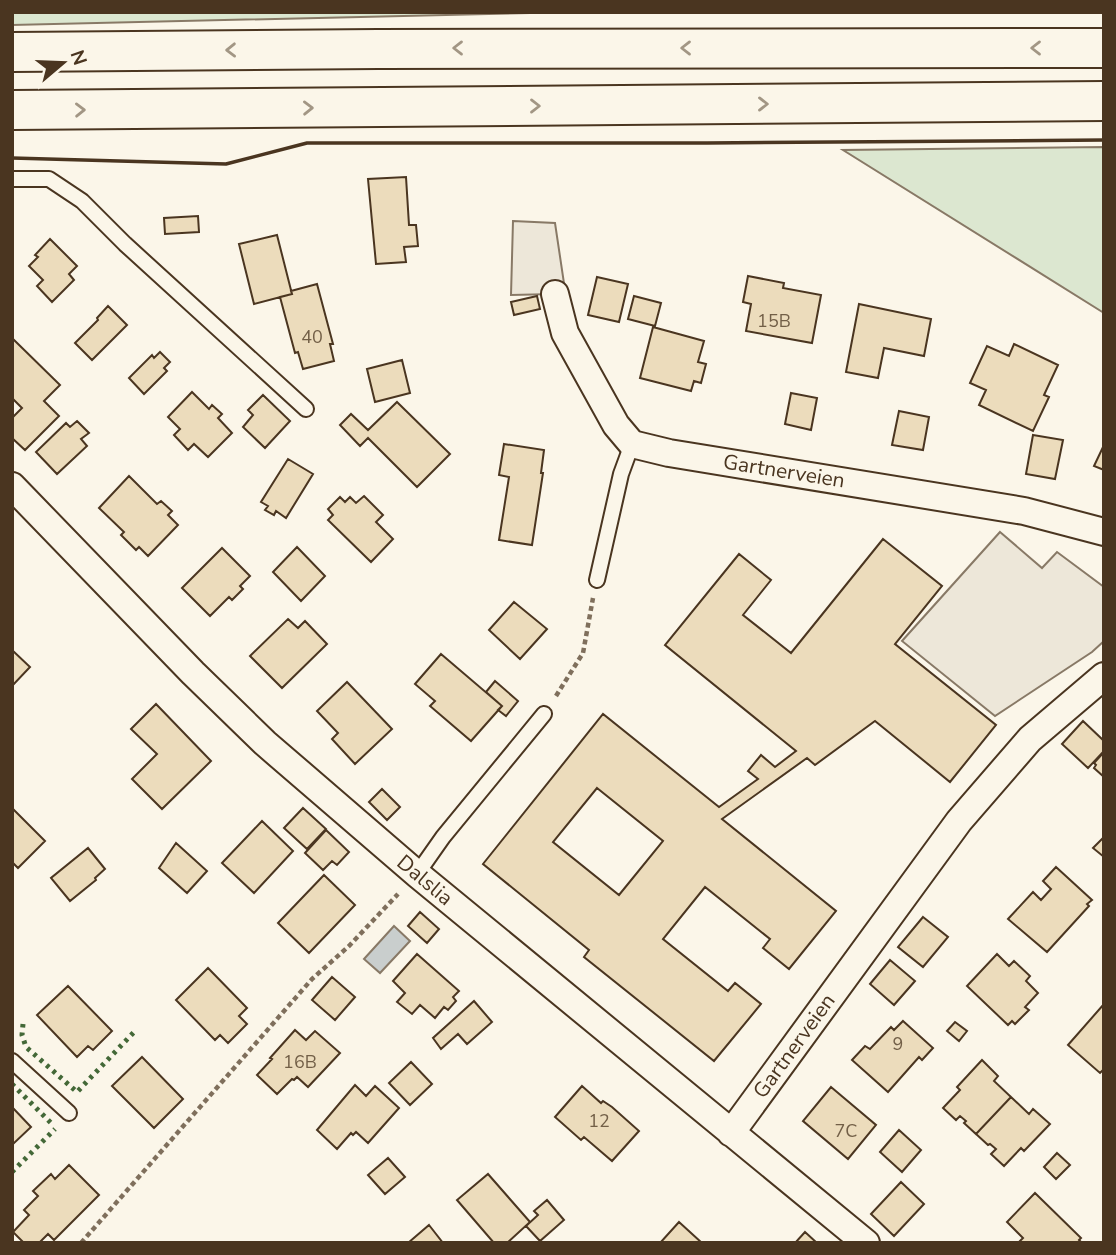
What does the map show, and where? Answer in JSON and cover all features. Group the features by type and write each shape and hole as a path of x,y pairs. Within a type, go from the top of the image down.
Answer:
{"highway":[{"path":"12,52 392,48 1104,48"},
{"path":"12,110 1104,101"}],"street":[{"path":"555,294 565,333 616,425 632,444"},
{"name":"Gartnerveien","path":"632,444 669,453 1024,511 1104,532"},
{"name":"Dalslia","path":"12,486 193,673 265,743 416,874 866,1243"},
{"name":"Gartnerveien","path":"731,1133 959,821 1030,739 1104,676"}],"lane":[{"path":"12,179 49,179 82,201 125,244 306,409"},
{"path":"597,580 621,474 632,444"},
{"path":"416,874 544,714"},
{"path":"12,1061 69,1114"}],"path":[{"path":"544,714 583,653 597,580"},
{"path":"81,1243 312,979 349,946 416,874"}],"green space":[{"path":"12,12 574,12 12,25"},
{"path":"1104,147 1104,313 843,150"}],"shaded area":[{"path":"513,221 555,223 565,290 555,294 511,295"},
{"path":"1000,532 1042,568 1057,552 1104,587 1104,641 1092,652 995,716 902,641"},
{"path":"394,926 410,941 380,973 364,959"}],"building":[{"path":"406,177 409,225 416,225 418,246 404,247 406,262 376,264 368,179"},
{"path":"198,216 199,232 165,234 164,218"},
{"path":"277,235 292,294 254,304 239,244"},
{"path":"50,239 77,266 69,274 74,280 52,302 37,286 43,280 29,266"},
{"path":"748,276 784,283 783,288 821,295 812,343 746,331 751,304 743,302"},
{"path":"597,277 628,284 619,322 588,315"},
{"path":"317,284 333,344 330,344 334,361 303,369 298,352 295,353 280,297"},
{"path":"537,296 540,309 514,315 511,302"},
{"path":"634,296 661,303 655,326 628,319"},
{"path":"859,304 931,319 924,356 884,348 878,378 846,372"},
{"path":"108,306 127,325 92,360 75,343"},
{"path":"653,327 704,341 698,362 706,364 701,383 694,381 691,391 640,378"},
{"path":"12,338 60,385 44,401 59,416 25,450 12,438 12,418 22,408 12,398"},
{"path":"1014,344 1058,365 1044,395 1049,397 1033,431 979,405 986,390 970,383 987,346 1009,356"},
{"path":"160,352 170,362 164,368 167,371 144,394 129,378 152,355 154,358"},
{"path":"402,360 410,393 375,402 367,369"},
{"path":"192,392 209,409 212,405 222,414 218,418 232,433 208,457 194,444 188,450 174,435 180,429 168,417"},
{"path":"791,393 817,398 811,430 785,424"},
{"path":"263,395 290,421 265,448 243,427 253,415 248,410"},
{"path":"397,402 450,454 417,487 368,438 360,446 340,425 351,414 368,430"},
{"path":"899,411 929,417 923,450 892,445"},
{"path":"77,421 89,433 81,439 87,446 57,474 36,452 66,423 70,427"},
{"path":"1033,435 1063,440 1055,479 1026,474"},
{"path":"504,444 544,450 532,545 499,540 509,477 499,475"},
{"path":"1104,445 1104,470 1094,466"},
{"path":"288,459 313,474 286,518 276,511 274,515 265,510 268,506 261,502"},
{"path":"129,476 157,504 161,501 172,511 168,515 178,525 148,556 139,547 136,550 121,535 124,532 99,508"},
{"path":"364,496 383,515 376,522 393,539 371,562 328,520 333,515 328,509 340,497 345,502 350,497 356,503"},
{"path":"883,539 942,586 895,644 996,725 950,782 875,721 815,765 807,758 722,819 836,911 789,969 763,948 770,939 705,887 663,939 728,991 735,983 761,1004 714,1061 584,957 589,950 483,864 603,714 719,807 758,779 748,771 761,755 775,767 796,751 665,645 739,554 771,580 743,615 791,653","holes":["597,788 663,841 619,895 553,842"]},
{"path":"297,547 325,576 301,601 273,572"},
{"path":"222,548 250,576 240,586 243,589 232,600 229,597 210,616 182,588"},
{"path":"514,602 547,629 520,659 489,630"},
{"path":"288,619 298,628 305,621 327,644 282,688 250,656"},
{"path":"12,650 30,667 12,686"},
{"path":"441,654 502,706 471,741 430,706 435,701 415,684"},
{"path":"495,681 518,701 506,716 498,710 502,706 486,692"},
{"path":"347,682 392,729 355,764 332,739 338,733 317,711"},
{"path":"156,704 211,761 162,809 132,779 157,754 131,729"},
{"path":"1083,721 1104,741 1104,751 1088,768 1062,744"},
{"path":"1104,752 1104,777 1094,768 1094,763"},
{"path":"382,789 400,807 387,820 369,802"},
{"path":"12,808 45,841 18,868 12,862"},
{"path":"303,808 326,829 307,849 284,828"},
{"path":"262,821 293,851 254,893 222,863"},
{"path":"326,830 349,852 337,865 332,861 323,870 305,853"},
{"path":"1104,837 1104,857 1093,848"},
{"path":"176,843 207,871 187,893 159,868"},
{"path":"88,848 105,869 70,901 51,878"},
{"path":"1056,867 1092,900 1047,952 1008,919 1033,892 1041,900 1051,889 1043,881"},
{"path":"324,875 355,905 309,953 278,923"},
{"path":"420,912 439,929 427,943 408,926"},
{"path":"923,917 948,937 923,967 898,947"},
{"path":"417,954 459,991 453,997 456,1001 448,1010 444,1007 435,1018 420,1005 412,1014 397,1002 405,993 393,981"},
{"path":"997,954 1009,966 1014,961 1030,976 1026,981 1038,993 1025,1007 1029,1010 1015,1024 1012,1021 1008,1025 967,986"},
{"path":"890,960 915,981 894,1005 870,984"},
{"path":"208,968 247,1008 239,1016 247,1024 228,1043 220,1035 215,1040 176,1000"},
{"path":"332,977 355,997 335,1020 312,1000"},
{"path":"68,986 112,1031 93,1050 88,1046 77,1057 37,1015"},
{"path":"474,1001 492,1022 467,1044 458,1034 441,1049 433,1038"},
{"path":"1104,1004 1104,1069 1100,1073 1068,1045"},
{"path":"903,1021 933,1048 922,1060 919,1057 888,1092 852,1060 865,1046 870,1049 891,1027 894,1030"},
{"path":"955,1022 967,1031 959,1041 947,1031"},
{"path":"295,1030 306,1040 315,1031 340,1053 308,1087 297,1077 277,1094 257,1075"},
{"path":"142,1057 183,1099 154,1128 112,1086"},
{"path":"982,1060 998,1076 994,1081 1011,1097 976,1134 960,1116 956,1120 943,1108 960,1090 957,1087"},
{"path":"411,1062 432,1084 410,1105 389,1083"},
{"path":"355,1085 366,1096 375,1086 399,1108 368,1143 356,1132 353,1135 351,1133 337,1149 317,1130"},
{"path":"582,1086 601,1103 603,1101 612,1107 639,1131 612,1161 584,1137 581,1140 555,1117"},
{"path":"831,1087 876,1125 848,1159 803,1121"},
{"path":"1011,1097 1029,1114 1033,1109 1050,1124 1024,1151 1021,1148 1004,1166 991,1154 996,1149 976,1134"},
{"path":"12,1107 31,1127 12,1145"},
{"path":"899,1130 921,1150 902,1172 880,1152"},
{"path":"1057,1153 1070,1165 1056,1179 1044,1167"},
{"path":"388,1158 405,1177 385,1194 368,1175"},
{"path":"69,1165 99,1195 54,1240 48,1234 39,1243 24,1243 13,1232 29,1215 24,1210 38,1196 33,1191 51,1174 55,1179"},
{"path":"488,1174 530,1222 507,1243 494,1243 457,1200"},
{"path":"901,1182 924,1204 894,1236 871,1214"},
{"path":"1035,1193 1081,1238 1079,1240 1082,1243 1018,1243 1023,1238 1007,1222"},
{"path":"547,1200 564,1220 540,1241 526,1226 538,1215 534,1211"},
{"path":"679,1222 702,1243 660,1243"},
{"path":"429,1225 443,1243 408,1243"},
{"path":"805,1232 817,1243 795,1243"}],"hedge":[{"path":"23,1024 22,1035 26,1047 77,1092 135,1031"},
{"path":"12,1084 53,1125"},
{"path":"12,1172 55,1129"}],"wall":[{"path":"12,158 226,164 307,143 1104,140"}]}
